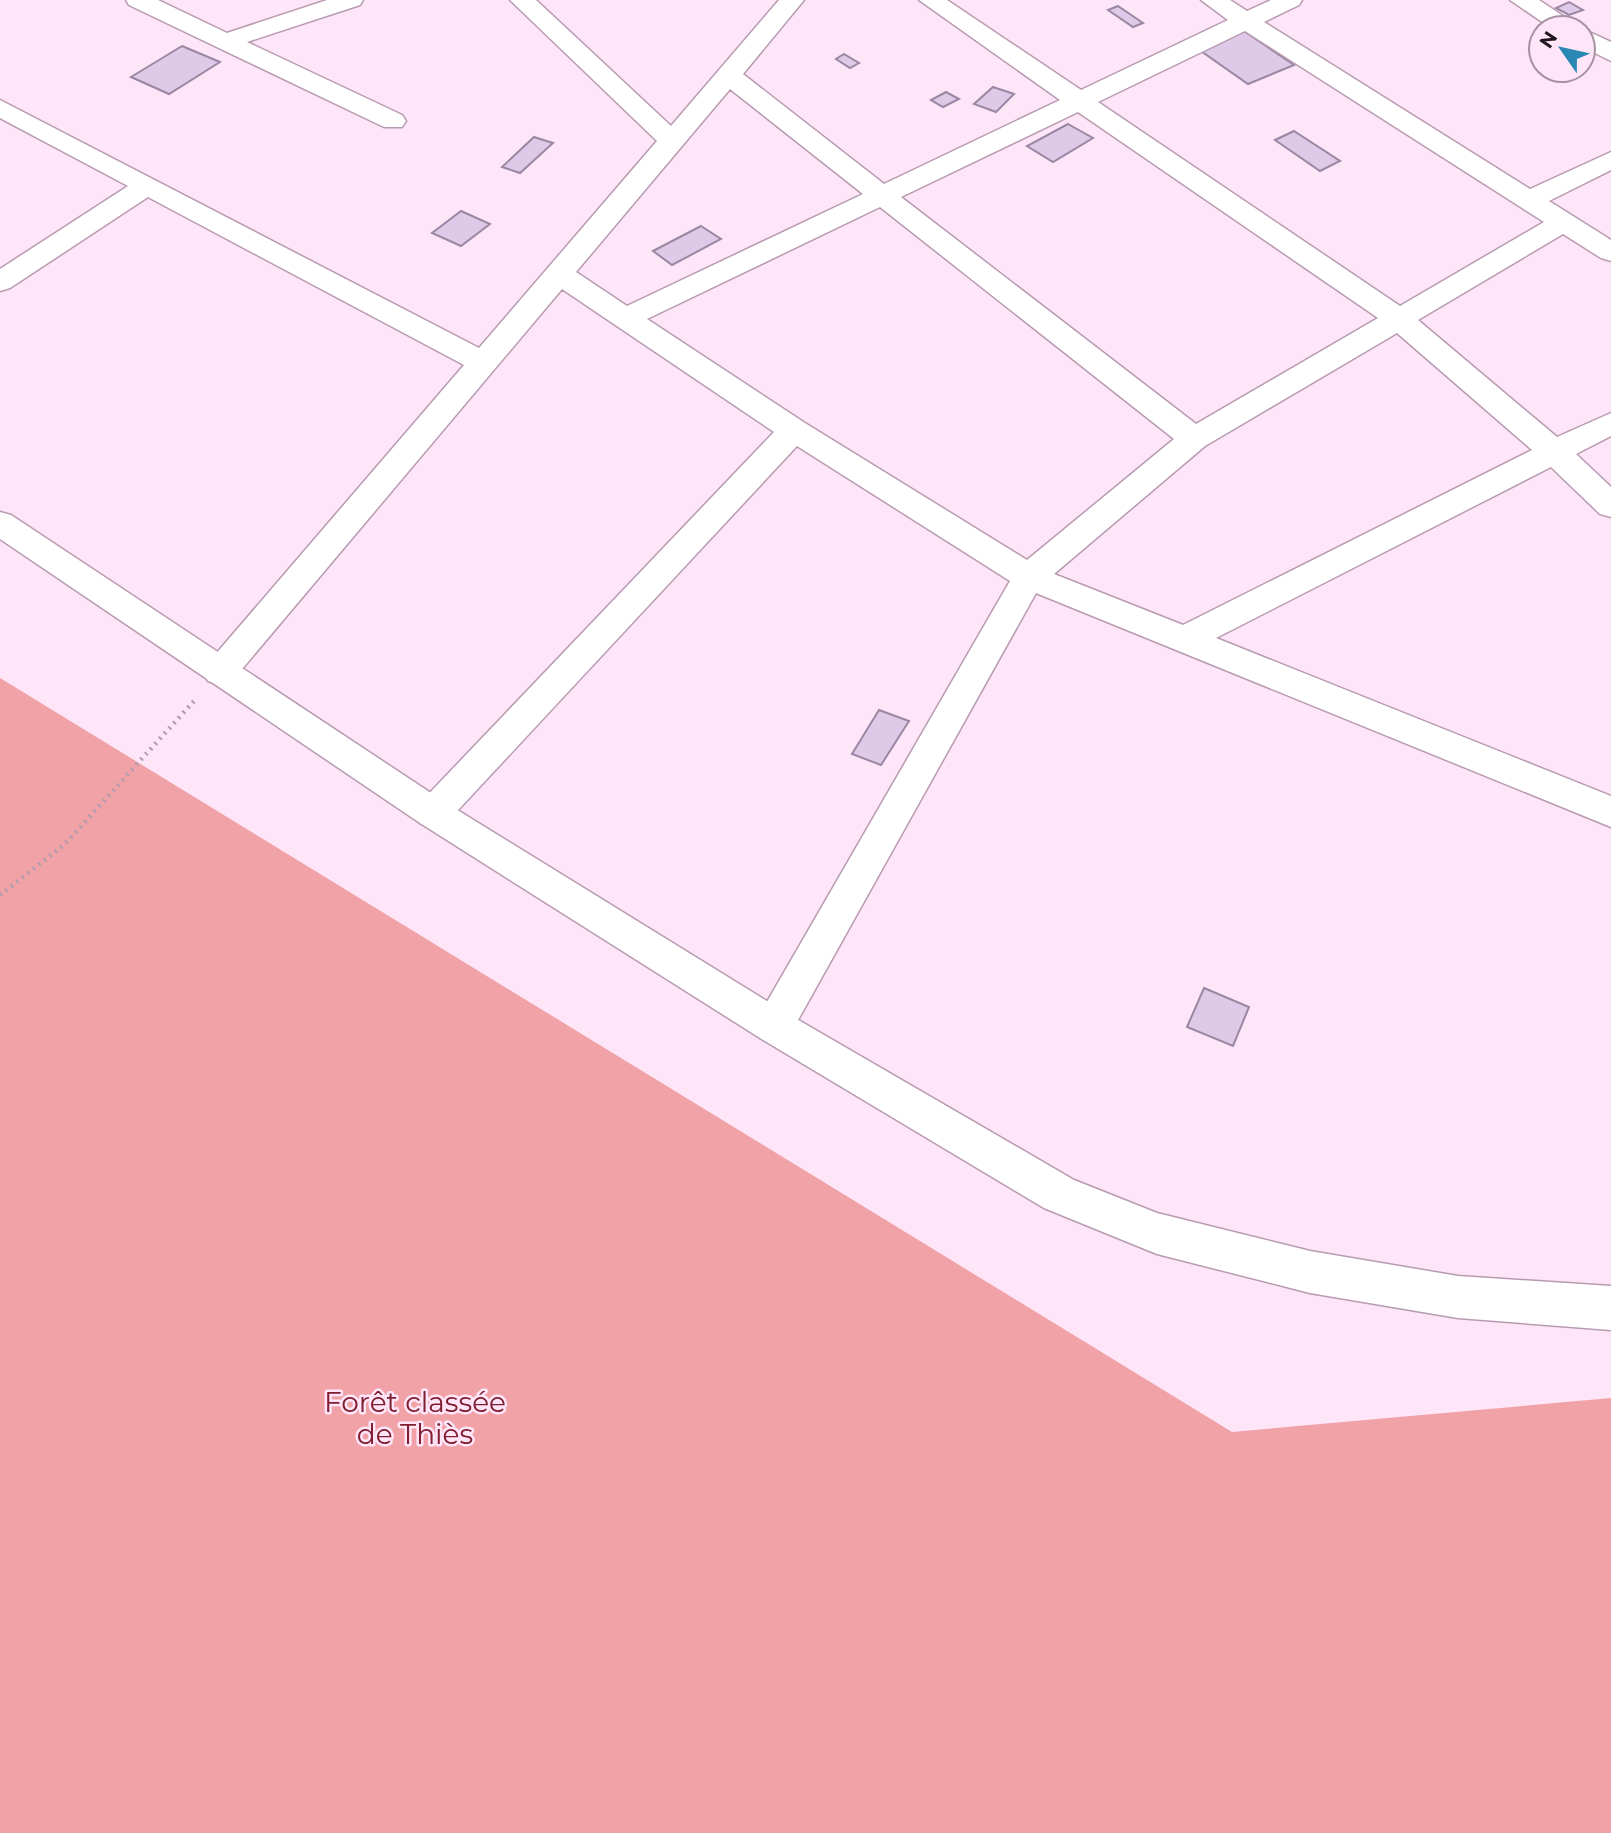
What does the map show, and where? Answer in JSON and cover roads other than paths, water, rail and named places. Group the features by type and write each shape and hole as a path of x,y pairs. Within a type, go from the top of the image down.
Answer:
{"street":[{"path":"138,0 393,121"},
{"path":"224,42 351,0"},
{"path":"522,0 672,141"},
{"path":"220,672 792,0"},
{"path":"931,0 1399,319 1555,452 1611,506"},
{"path":"1213,0 1611,252"},
{"path":"626,318 1290,0"},
{"path":"1522,0 1546,14"},
{"path":"728,75 1194,439"},
{"path":"0,108 483,363"},
{"path":"1529,200 1611,160"},
{"path":"0,282 147,186"},
{"path":"774,1027 1029,578 1194,439 1564,222"},
{"path":"559,274 794,430 1029,578 1611,812"},
{"path":"1183,640 1611,423"},
{"path":"433,813 794,430"},
{"path":"0,523 433,813 774,1027 1059,1194 1157,1233 1310,1272 1458,1297 1611,1308"}],"park label":[{"name":"Forêt classée de Thiès","path":"415,1418"}]}
